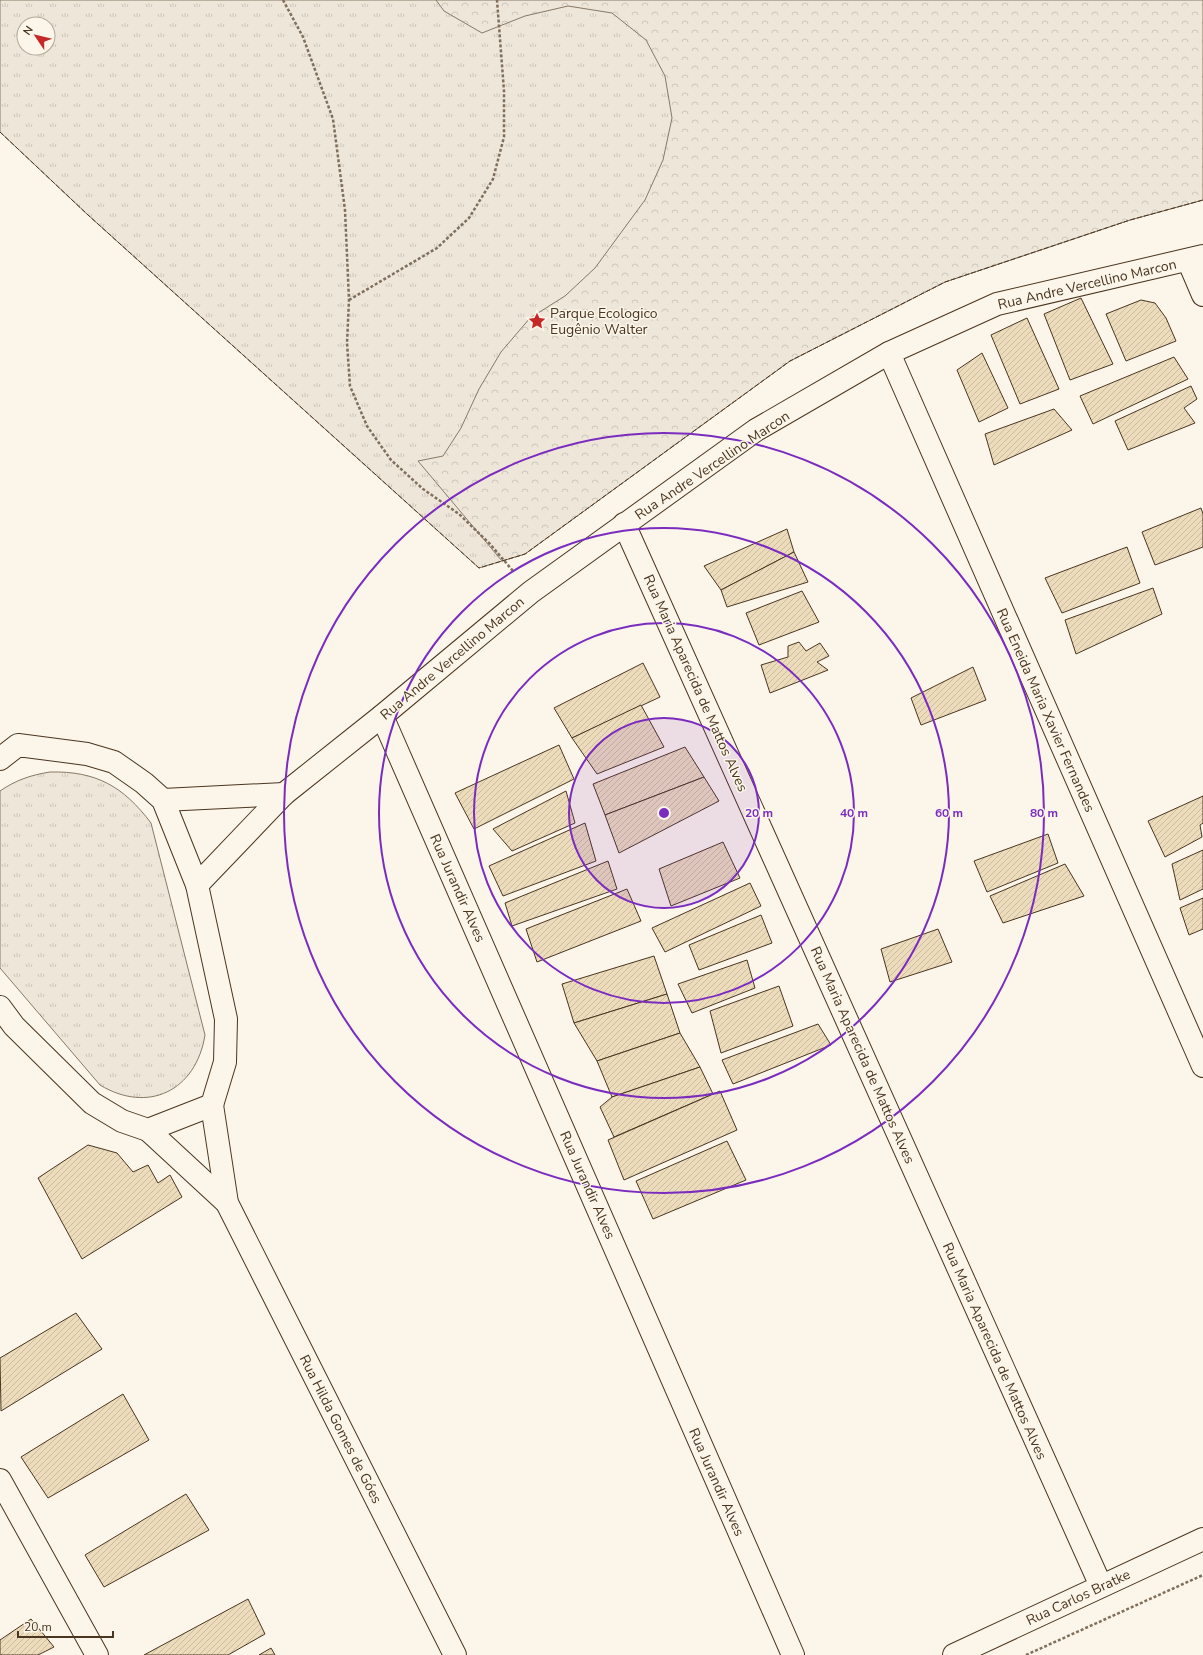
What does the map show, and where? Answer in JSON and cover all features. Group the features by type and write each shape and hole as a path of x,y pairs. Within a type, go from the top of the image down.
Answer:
{"street":[{"path":"1195,258 1203,295"},
{"name":"Rua Andre Vercellino Marcon","path":"197,885 284,794 382,716 531,592 756,430 889,353 997,304 1195,258"},
{"name":"Rua Eneida Maria Xavier Fernandes","path":"889,353 1203,1066"},
{"name":"Rua Maria Aparecida de Mattos Alves","path":"624,524 1101,1586"},
{"name":"Rua Jurandir Alves","path":"382,716 793,1655"},
{"path":"0,760 9,744 87,754 114,762 144,782 163,800 197,885 226,1019 225,1062 212,1105 148,1130 122,1121 92,1103 7,1028 0,1008"},
{"path":"163,800 284,794"},
{"name":"Rua Hilda Gomes de Góes","path":"212,1105 227,1203 454,1655"},
{"name":"Rua Hilda Gomes de Góes","path":"148,1130 227,1203"},
{"path":"0,1480 98,1655"},
{"name":"Rua Carlos Bratke","path":"954,1655 1203,1539"}],"path":[{"path":"283,0 303,37 333,119 345,210 349,300 347,343 350,386 367,426 391,460 423,489 460,514 490,544 531,592"},
{"path":"349,300 437,248 469,218 493,180 504,137 504,91 497,0"},
{"path":"1026,1655 1203,1575"}],"green space":[{"name":"Parque Ecologico Eugênio Walter","path":"0,0 1203,0 1203,200 1130,220 945,282 790,361 525,554 479,568 88,215 0,132"},
{"path":"436,0 1203,0 1203,200 1130,220 945,282 790,361 525,554 502,561 418,461 443,456 461,428 479,389 501,352 530,318 565,296 595,268 645,200 663,160 672,118 665,76 646,40 612,13 568,6 525,16 482,33 444,11"},
{"path":"50,772 81,774 107,783 130,799 151,823 205,1035 200,1054 192,1071 180,1083 167,1092 152,1097 135,1097 118,1093 100,1085 0,968 0,791 24,778"}],"building":[{"path":"1081,298 1113,364 1070,380 1044,314"},
{"path":"1141,300 1155,303 1166,318 1176,341 1126,361 1106,314"},
{"path":"1027,318 1059,389 1020,404 991,335"},
{"path":"982,353 1008,408 979,422 957,370"},
{"path":"1174,357 1188,379 1093,424 1080,396"},
{"path":"1191,386 1197,399 1184,408 1195,423 1128,450 1115,421"},
{"path":"1054,409 1072,430 994,465 985,434"},
{"path":"1201,508 1203,514 1203,547 1155,565 1142,532"},
{"path":"787,529 794,552 721,590 704,566"},
{"path":"1127,547 1140,583 1062,613 1045,578"},
{"path":"794,552 808,582 727,607 721,590"},
{"path":"1153,588 1162,614 1076,654 1065,620"},
{"path":"802,591 819,622 759,645 746,613"},
{"path":"799,642 806,651 820,643 829,656 817,662 828,670 770,693 761,665 788,657 788,646"},
{"path":"643,663 660,697 572,738 554,708"},
{"path":"973,667 986,700 921,725 911,698"},
{"path":"641,705 664,747 597,774 572,738"},
{"path":"559,745 574,779 474,829 455,793"},
{"path":"685,747 704,777 605,815 593,784"},
{"path":"704,777 719,801 619,853 605,815"},
{"path":"566,791 575,823 512,851 493,829"},
{"path":"1203,796 1203,823 1200,825 1202,837 1165,857 1148,821"},
{"path":"585,823 596,861 503,896 489,866"},
{"path":"1048,834 1058,863 987,892 974,861"},
{"path":"723,842 740,878 671,906 659,869"},
{"path":"1203,850 1203,889 1180,900 1172,864"},
{"path":"608,861 617,889 512,926 505,903"},
{"path":"1065,864 1084,896 1003,923 990,896"},
{"path":"750,883 761,906 665,952 652,928"},
{"path":"627,889 641,921 537,962 526,929"},
{"path":"1203,898 1203,929 1189,935 1180,908"},
{"path":"761,915 772,943 699,970 689,945"},
{"path":"938,929 952,962 890,982 881,949"},
{"path":"654,956 667,994 574,1023 562,984"},
{"path":"747,960 755,988 692,1013 678,984"},
{"path":"779,986 793,1026 721,1053 710,1011"},
{"path":"667,994 680,1033 597,1061 574,1023"},
{"path":"818,1024 831,1045 733,1084 722,1060"},
{"path":"680,1033 700,1067 612,1097 597,1061"},
{"path":"700,1067 713,1094 614,1137 600,1107 612,1097"},
{"path":"720,1091 737,1130 624,1180 608,1140"},
{"path":"727,1141 746,1180 653,1219 636,1181"},
{"path":"88,1145 117,1153 133,1172 148,1165 158,1183 170,1175 182,1197 82,1259 38,1178"},
{"path":"76,1313 102,1349 1,1411 0,1358"},
{"path":"123,1394 149,1440 48,1498 21,1457"},
{"path":"186,1494 209,1530 104,1587 85,1555"},
{"path":"248,1599 265,1634 228,1655 144,1655"},
{"path":"31,1619 54,1647 38,1655 0,1655 0,1640"},
{"path":"271,1648 275,1655 259,1655"}],"fence":[{"path":"0,132 88,215 479,568 525,554 790,361 945,282 1130,220 1203,200"}],"place":[{"name":"Parque Ecologico Eugênio Walter","path":"537,321"}]}
